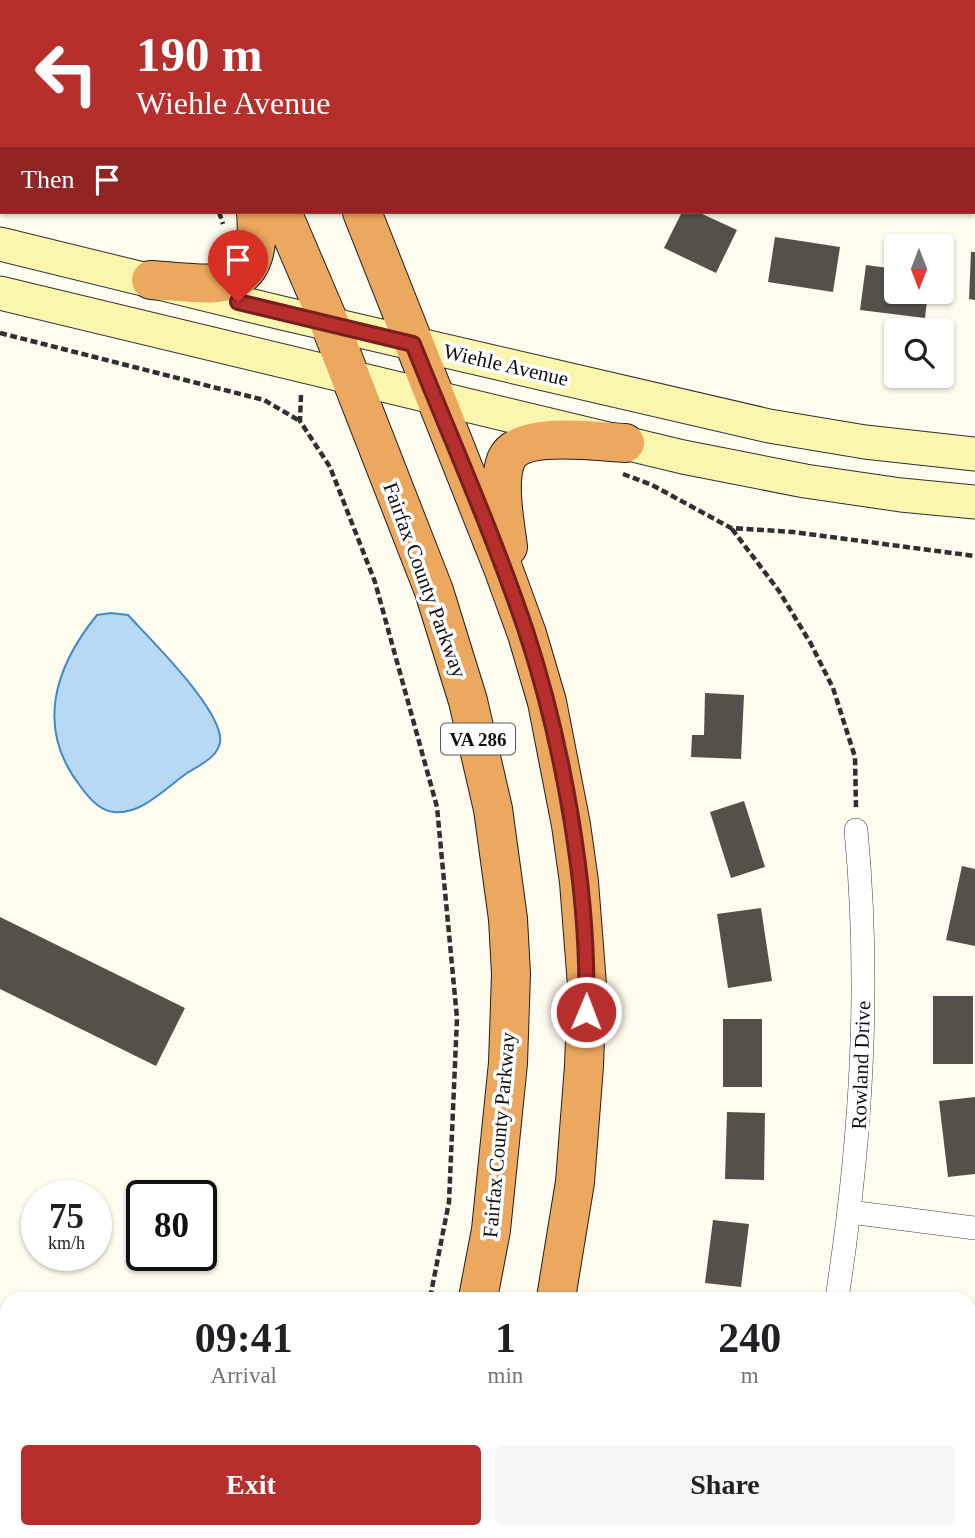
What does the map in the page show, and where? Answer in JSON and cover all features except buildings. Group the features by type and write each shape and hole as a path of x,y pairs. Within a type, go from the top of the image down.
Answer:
{"highway":[{"path":"151,280 207,284 229,282 242,275 251,265 257,229 256,214"},
{"name":"Fairfax County Parkway","path":"283,214 329,323 434,592 454,651 484,759 494,809 508,919 508,1063 491,1230 479,1292"},
{"path":"363,214 517,605 547,702 564,785 579,882 587,985 575,1182 557,1292"},
{"path":"517,605 502,508 506,459 515,450 537,441 554,440 621,458"}],"main road":[{"name":"Wiehle Avenue","path":"0,244 413,344 769,426 865,442 975,454"},
{"path":"0,293 434,396 621,458 683,457 805,481 901,495 975,502"}],"street":[{"name":"Rowland Drive","path":"838,1292 850,1212 860,1114 864,1013 862,895 856,830"},
{"path":"850,1212 975,1228"}],"path":[{"path":"0,333 264,400 300,421"},
{"path":"621,458 652,485 731,528 779,591 834,688 855,757 856,830"},
{"path":"330,467 375,582 438,807 457,1018 449,1202 431,1292"},
{"path":"731,528 793,532 975,556"}],"water":[{"path":"97,615 128,615 166,656 207,707 220,736 218,749 210,759 153,799 124,812 104,809 84,791 67,765 58,743 55,721 61,677 70,656"}],"route":[{"path":"238,302 413,344 503,568 527,634 547,702 571,825 579,882 586,965 586,1012"}]}
